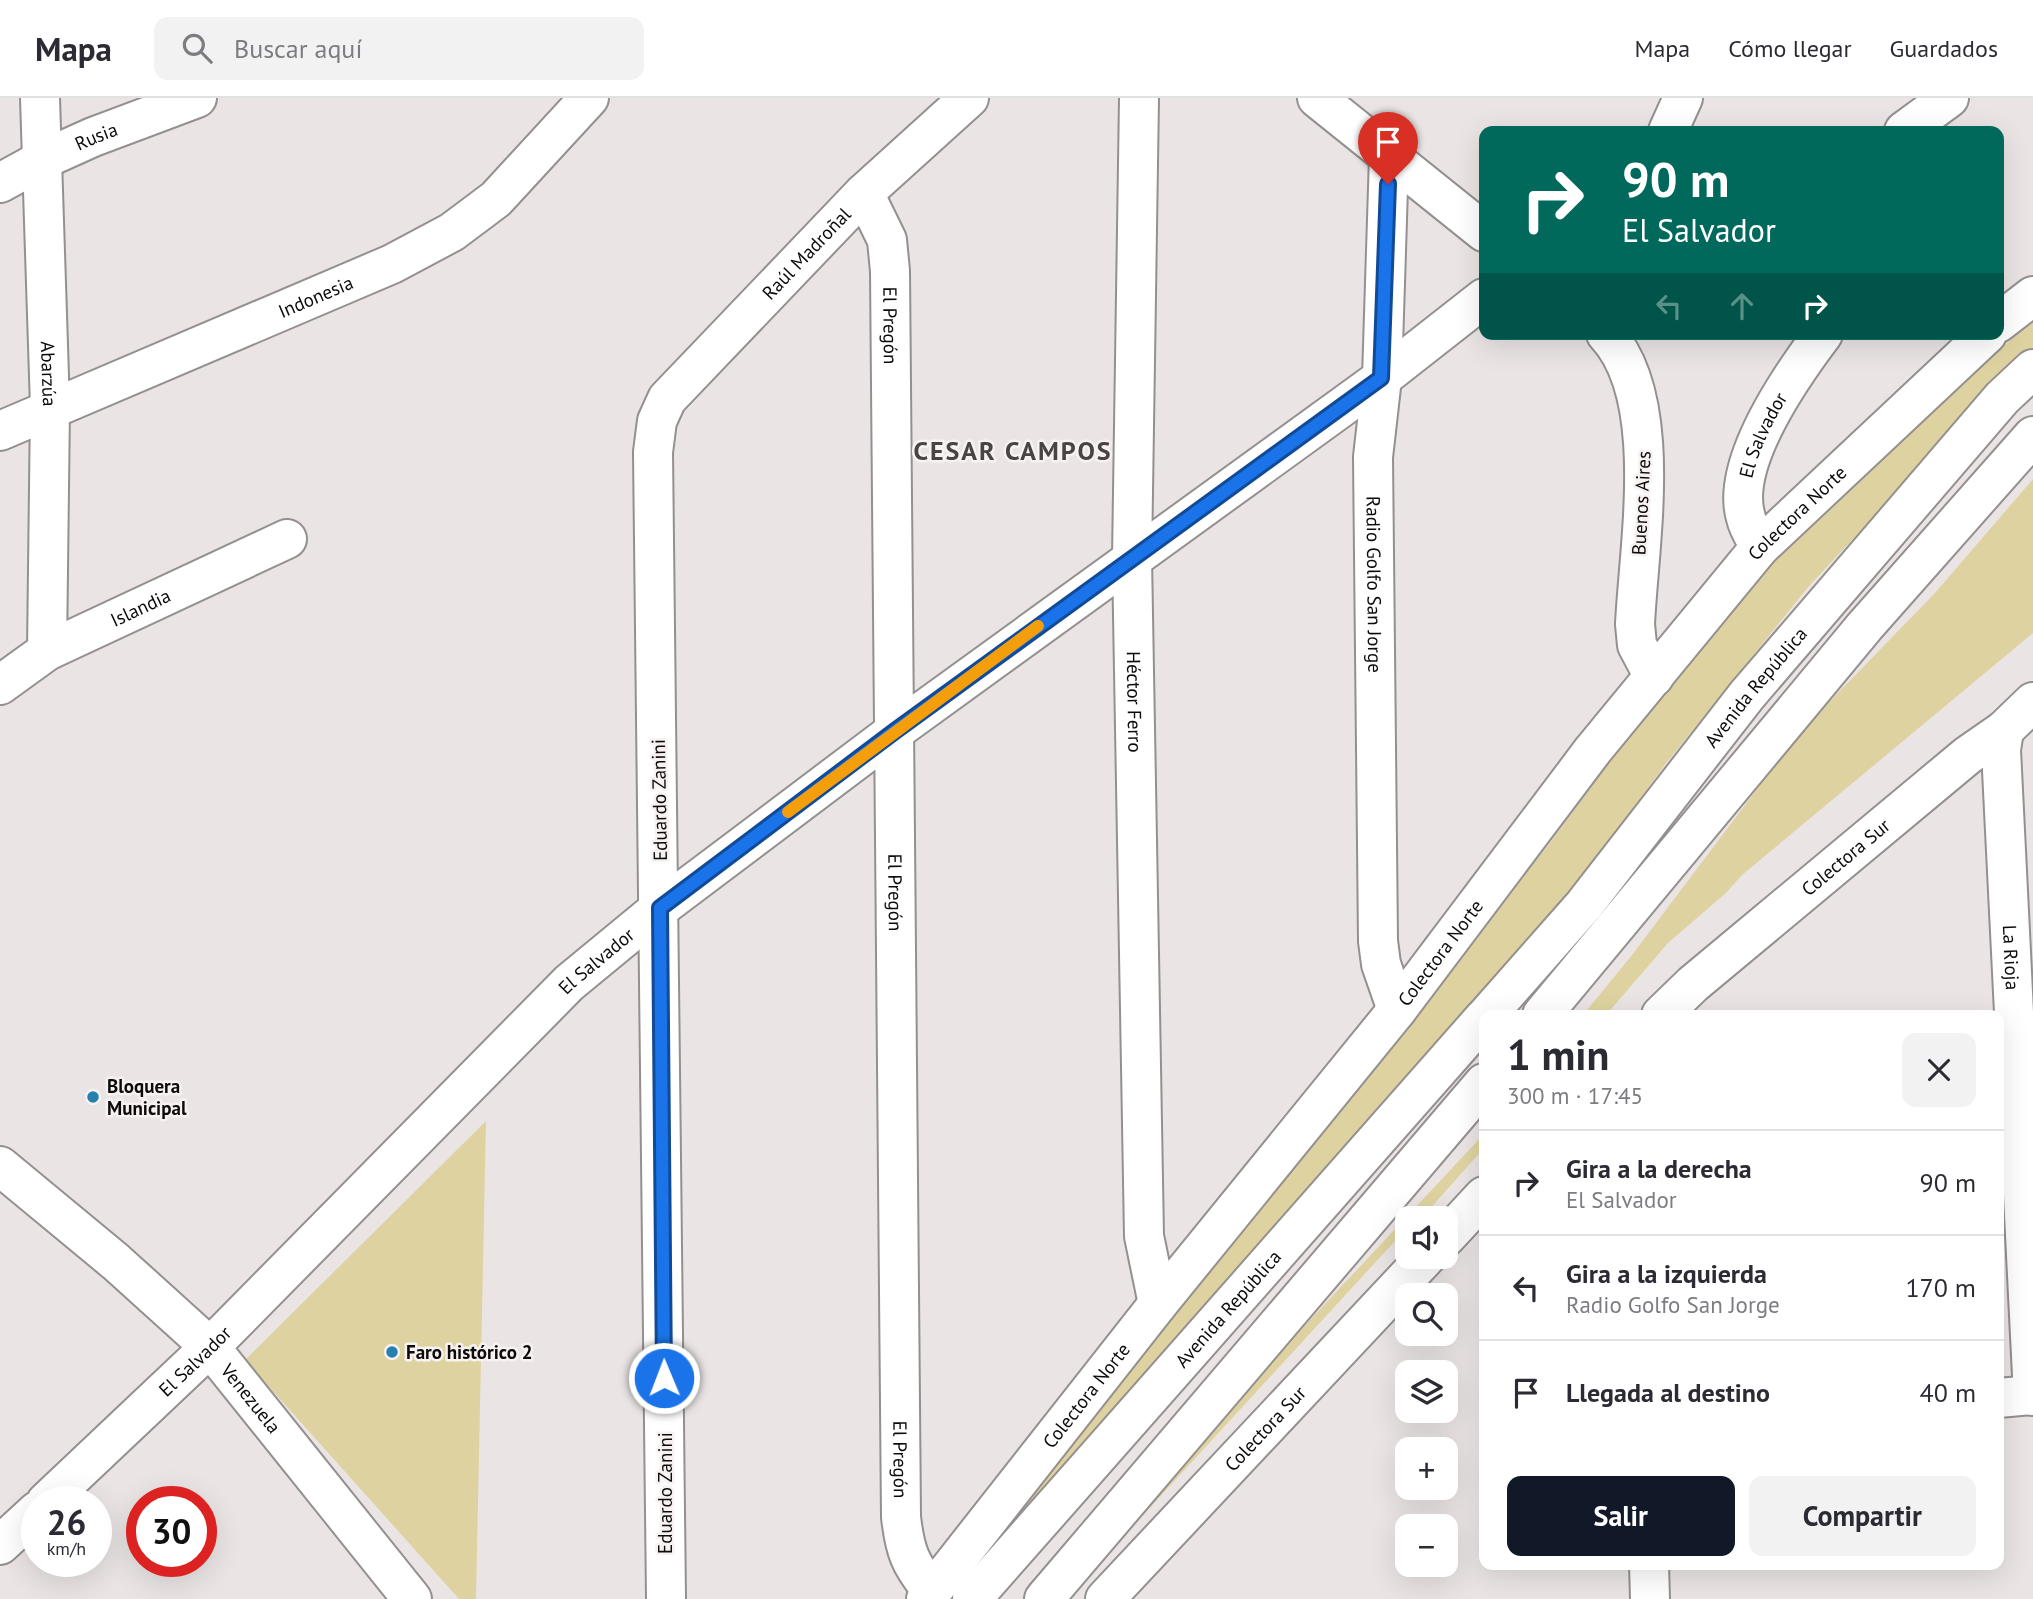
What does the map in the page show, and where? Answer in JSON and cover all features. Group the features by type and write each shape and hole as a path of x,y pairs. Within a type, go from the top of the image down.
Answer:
{"street":[{"name":"Abarzúa","path":"40,98 50,407 47,651"},
{"name":"Rusia","path":"0,183 41,160 197,98"},
{"name":"Indonesia","path":"0,430 392,264 452,232 496,199 589,98"},
{"name":"Raúl Madroñal","path":"657,421 667,399 864,193 968,98"},
{"name":"Héctor Ferro","path":"1139,98 1132,558 1144,1236 1158,1304"},
{"path":"1317,98 1479,228"},
{"path":"1670,126 1683,98"},
{"path":"1911,126 1949,98"},
{"name":"Radio Golfo San Jorge","path":"1389,156 1381,378 1373,457 1378,941 1381,964 1397,1010"},
{"name":"El Pregón","path":"864,193 887,240 891,271 901,1517 905,1549 912,1567 929,1595"},
{"path":"2004,318 2033,296"},
{"name":"El Salvador","path":"63,1486 210,1346 569,983 660,908 895,731 1381,378 1479,302"},
{"name":"Buenos Aires","path":"1611,340 1638,393 1645,445 1634,624 1637,645 1654,677"},
{"name":"El Salvador","path":"1760,547 1745,517 1745,493 1753,450 1788,381 1819,340"},
{"name":"Colectora Norte","path":"929,1595 1158,1304 1397,1010 1593,750 1760,547 1981,340"},
{"name":"Avenida República","path":"1491,1010 1584,905 1746,695 2003,398 2033,369"},
{"name":"Eduardo Zanini","path":"657,421 653,452 666,1599"},
{"path":"1546,1010 1697,832 1865,626 2033,436"},
{"name":"Islandia","path":"0,685 47,651 287,539"},
{"name":"Colectora Sur","path":"1666,1010 1704,975 1968,755 2004,730 2033,702"},
{"name":"La Rioja","path":"2004,730 2001,750 2033,1395"},
{"name":"Avenida República","path":"972,1599 1479,1024"},
{"path":"1044,1599 1479,1089"},
{"name":"Venezuela","path":"6,1182 126,1270 210,1346 412,1599"},
{"path":"1458,1224 1479,1201"},
{"name":"Colectora Sur","path":"1105,1599 1415,1269"},
{"path":"2004,1397 2033,1395"},
{"path":"0,1545 21,1526"},
{"path":"1649,1570 1650,1599"}],"shaded area":[{"path":"2033,320 2033,347 1809,586 1667,762 1588,870 1106,1422 968,1573 1427,993 1547,847 1722,609 1804,525"},
{"path":"2033,479 2033,633 1742,875 1726,893 1668,943 1610,1010 1587,1010 1632,955 1800,732 1935,593"},
{"path":"486,1121 476,1599 459,1599 245,1360"},
{"path":"1479,1139 1479,1154 1432,1206 1417,1206"},
{"path":"1395,1229 1395,1241 1099,1563 1250,1384"}],"slow traffic":[{"path":"788,812 1038,626"}],"place":[{"name":"Bloquera Municipal","path":"93,1097"},
{"name":"Faro histórico 2","path":"392,1352"}],"district":[{"name":"CESAR CAMPOS","path":"1013,450"}],"route":[{"path":"664,1378 660,908 895,731 1381,378 1388,184"}]}
